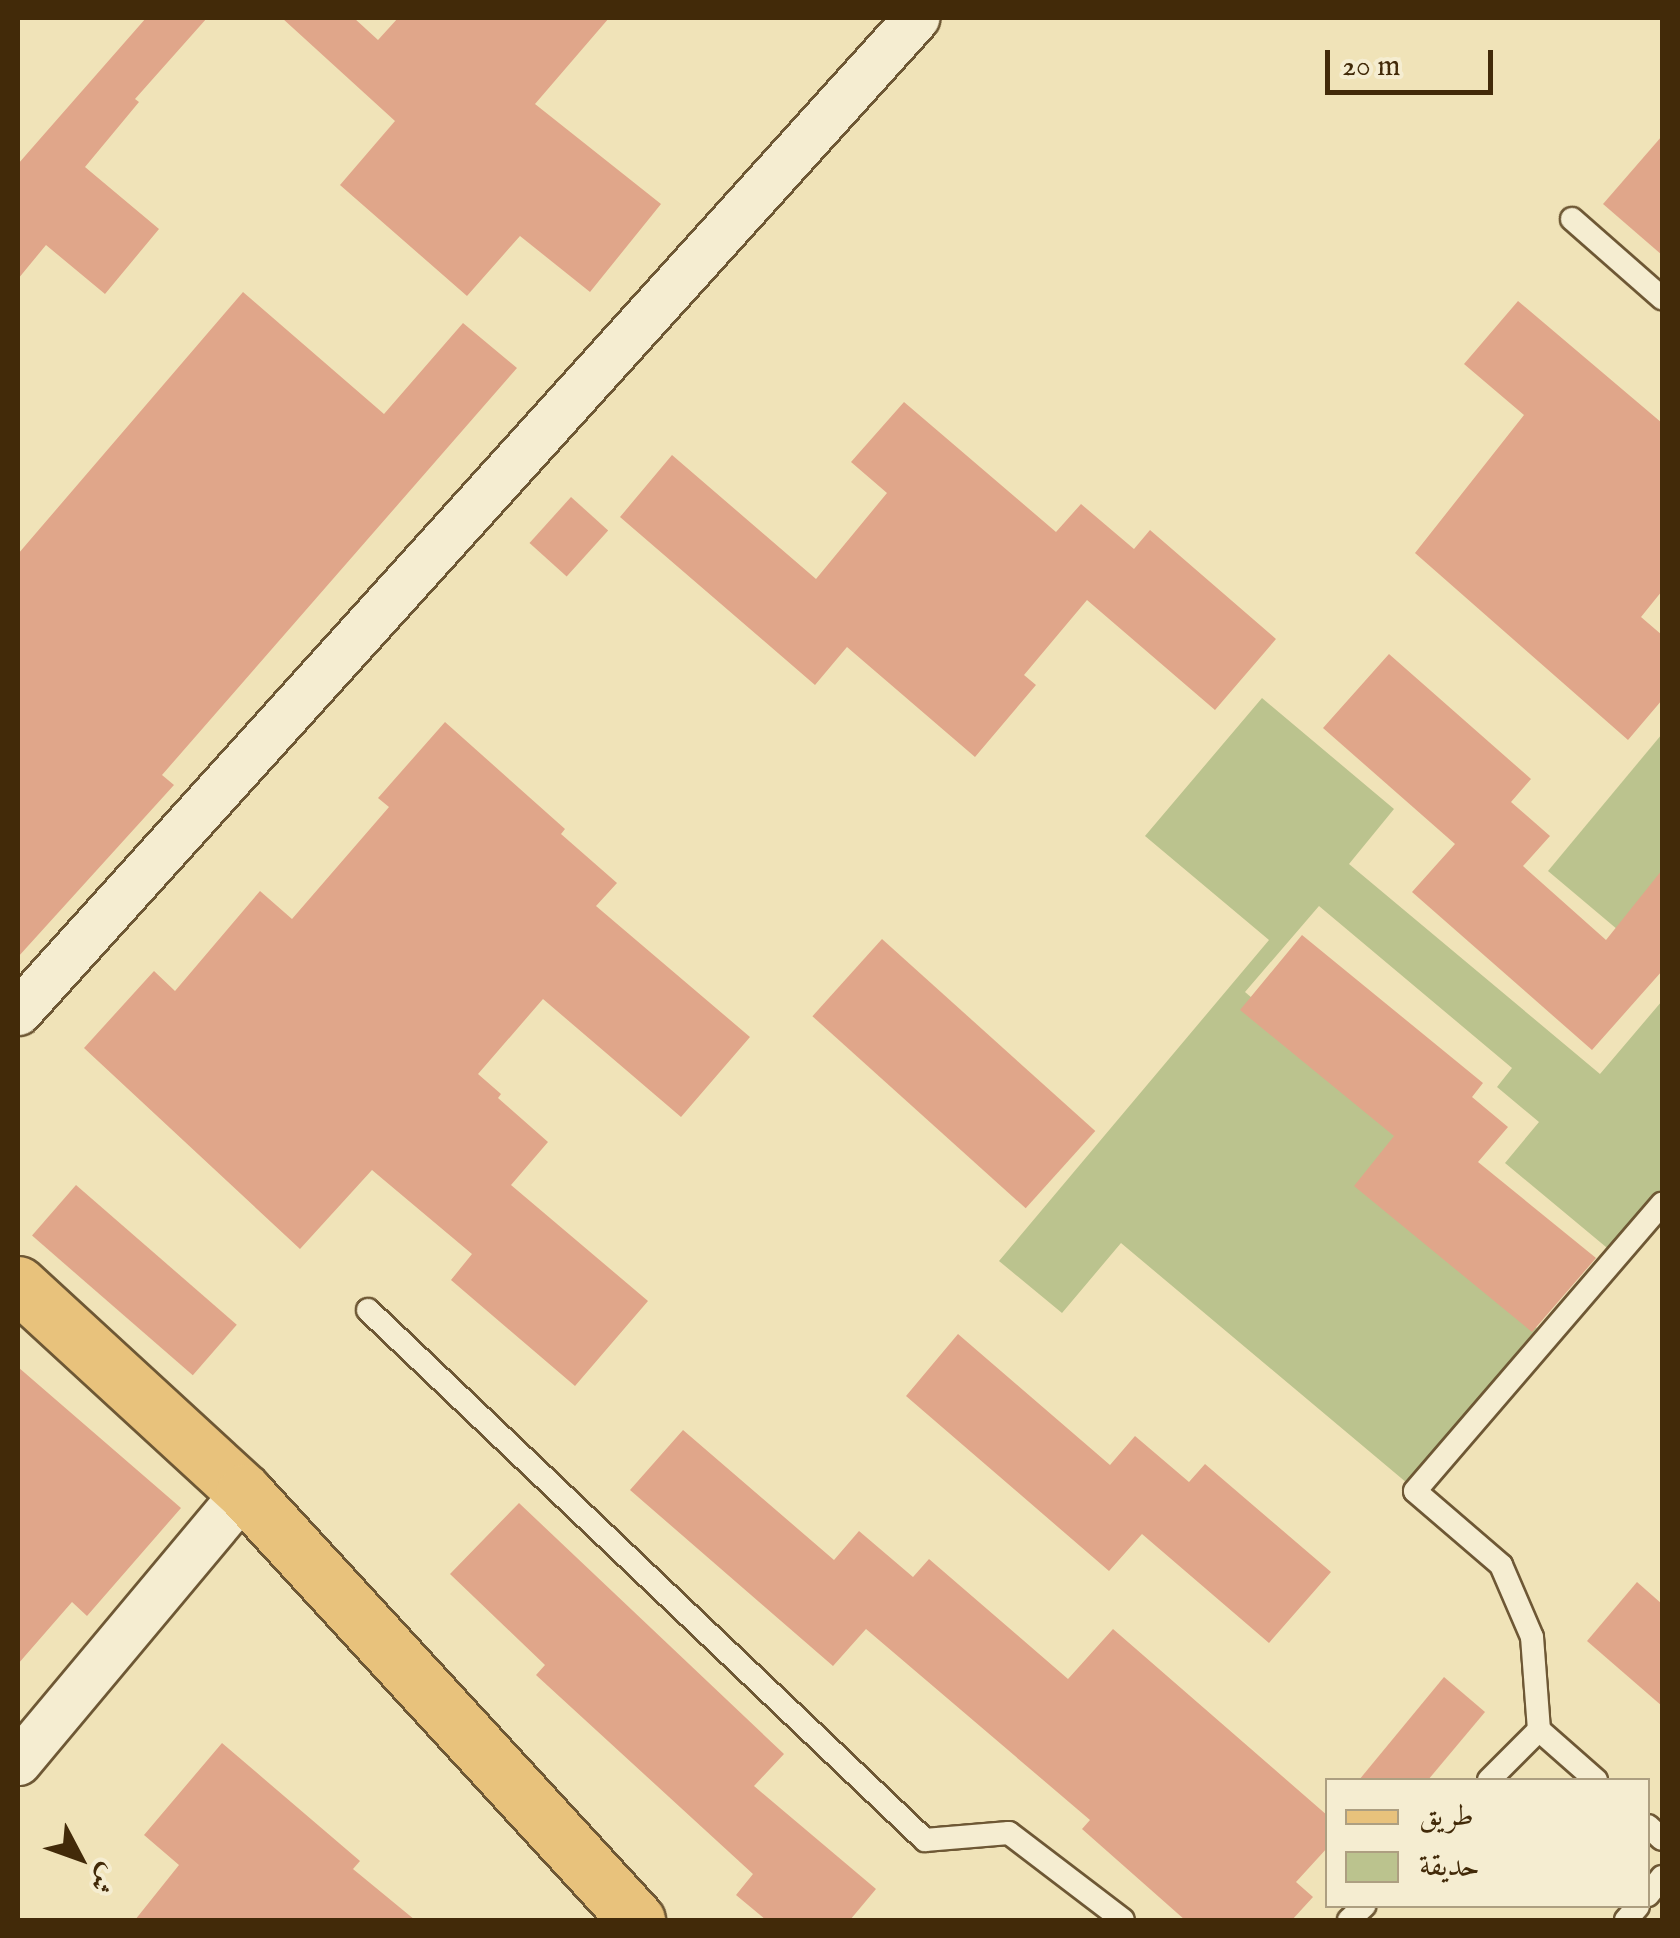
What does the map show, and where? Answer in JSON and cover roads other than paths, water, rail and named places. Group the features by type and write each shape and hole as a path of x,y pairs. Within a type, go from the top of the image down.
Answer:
{"main road":[{"path":"18,1284 244,1492 637,1920"}],"street":[{"path":"18,1012 916,18"},
{"path":"18,1762 244,1492"}],"lane":[{"path":"1572,219 1662,298"},
{"path":"1594,1778 1539,1730 1532,1638 1501,1565 1415,1491 1662,1204"},
{"path":"368,1310 925,1840 1009,1833 1123,1920"},
{"path":"1491,1778 1539,1730"}]}
